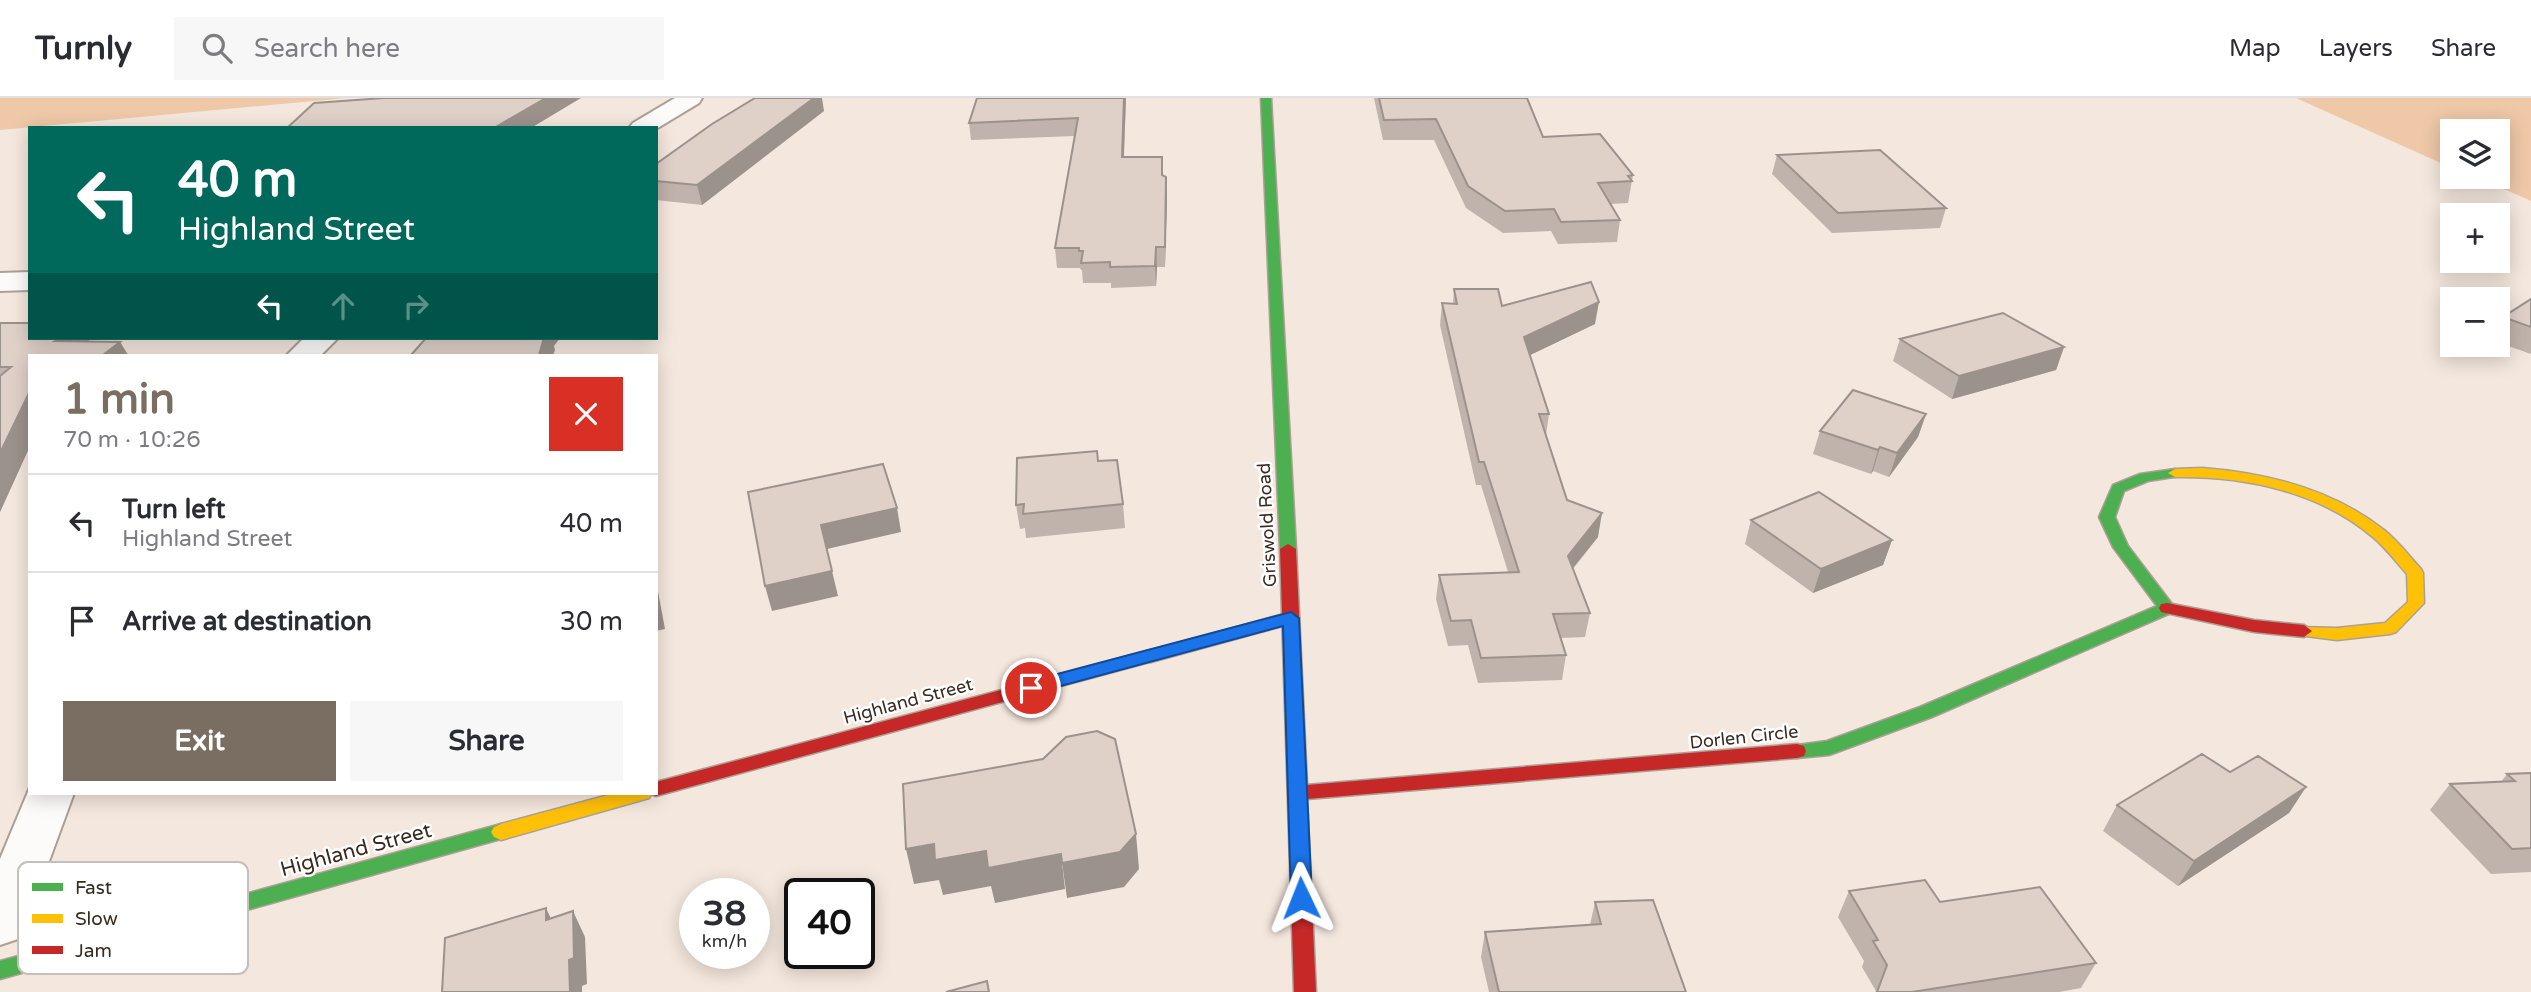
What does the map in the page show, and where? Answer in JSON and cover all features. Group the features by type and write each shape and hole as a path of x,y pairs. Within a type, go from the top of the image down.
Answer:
{"street":[{"path":"644,126 691,98"},
{"name":"Griswold Road","path":"1266,98 1291,618 1305,992"},
{"path":"0,282 28,281"},
{"path":"304,354 320,340"},
{"path":"2204,471 2261,478 2325,500 2379,534 2415,573 2416,603 2390,628 2323,633 2254,626 2167,608 2121,547 2107,517 2119,488 2146,476 2204,471"},
{"name":"Dorlen Circle","path":"1298,793 1717,760 1829,748 1926,712 2167,608"},
{"name":"Highland Street","path":"658,788 1291,618"},
{"path":"23,862 49,795"},
{"name":"Highland Street","path":"248,902 635,795"},
{"path":"0,923 18,876"},
{"name":"Highland Street","path":"0,970 18,965"}],"shaded area":[{"path":"0,98 346,98 28,126 0,130"},
{"path":"2296,98 2531,98 2531,201 2504,189 2510,189 2510,119 2440,119 2440,163"}],"building":[{"path":"384,98 546,98 497,126 289,126 314,103"},
{"path":"755,98 814,98 697,185 658,181 658,163 712,124"},
{"path":"977,98 1124,98 1122,157 1162,157 1162,175 1166,177 1165,247 1156,247 1155,266 1110,267 1110,262 1081,263 1083,251 1079,251 1079,248 1055,248 1078,118 969,123"},
{"path":"1379,98 1527,98 1543,137 1600,134 1633,175 1628,176 1632,181 1598,183 1620,220 1561,222 1554,209 1505,211 1468,186 1436,119 1384,120"},
{"path":"1880,150 1946,208 1838,213 1777,155"},
{"path":"1591,282 1599,302 1524,337 1549,414 1539,414 1567,500 1602,513 1568,556 1590,613 1553,614 1566,655 1481,658 1471,620 1451,621 1439,575 1519,572 1484,462 1479,462 1442,303 1457,304 1454,289 1498,289 1502,306"},
{"path":"2531,299 2531,327 2510,320 2510,312"},
{"path":"2003,313 2064,347 1959,376 1900,339"},
{"path":"0,323 28,323 28,340 120,342 104,354 28,354 28,395 0,453 0,376 11,367 0,367"},
{"path":"424,340 543,340 539,354 412,354"},
{"path":"1853,390 1926,414 1897,453 1880,447 1878,450 1820,431"},
{"path":"1097,451 1098,461 1117,460 1123,504 1023,514 1024,504 1016,505 1017,458"},
{"path":"883,464 897,508 821,525 832,571 765,586 748,492"},
{"path":"1819,492 1892,540 1821,569 1751,520"},
{"path":"1097,731 1115,739 1136,834 1120,852 1062,863 1061,854 988,868 986,851 935,860 934,844 906,849 903,784 1043,759 1066,737"},
{"path":"2202,754 2230,772 2258,756 2306,787 2194,861 2117,805"},
{"path":"2531,773 2531,848 2512,849 2450,784 2515,781 2507,774"},
{"path":"1925,880 1940,902 2040,887 2096,963 1912,992 1877,992 1887,965 1873,941 1878,940 1849,891"},
{"path":"1653,900 1686,992 1499,992 1485,932 1601,924 1595,902"},
{"path":"546,908 546,920 573,911 574,958 569,960 570,992 442,992 445,938"},
{"path":"987,981 989,992 946,992"}],"traffic: fast":[{"path":"1266,98 1288,549"},
{"path":"1797,751 1829,748 1926,712 2167,608 2121,547 2107,517 2118,488 2145,477 2175,473"},
{"path":"1151,656 1291,618"},
{"path":"248,902 501,832"},
{"path":"0,970 18,965"}],"traffic: slow":[{"path":"2175,473 2256,479 2283,485 2333,504 2378,533 2415,573 2416,603 2390,628 2337,634 2304,631"},
{"path":"501,832 635,795"}],"traffic: jam":[{"path":"1288,549 1305,992"},
{"path":"2167,608 2254,626 2304,631"},
{"path":"658,788 1151,656"},
{"path":"1298,793 1797,751"}],"route":[{"path":"1031,688 1291,618 1301,898"}]}
